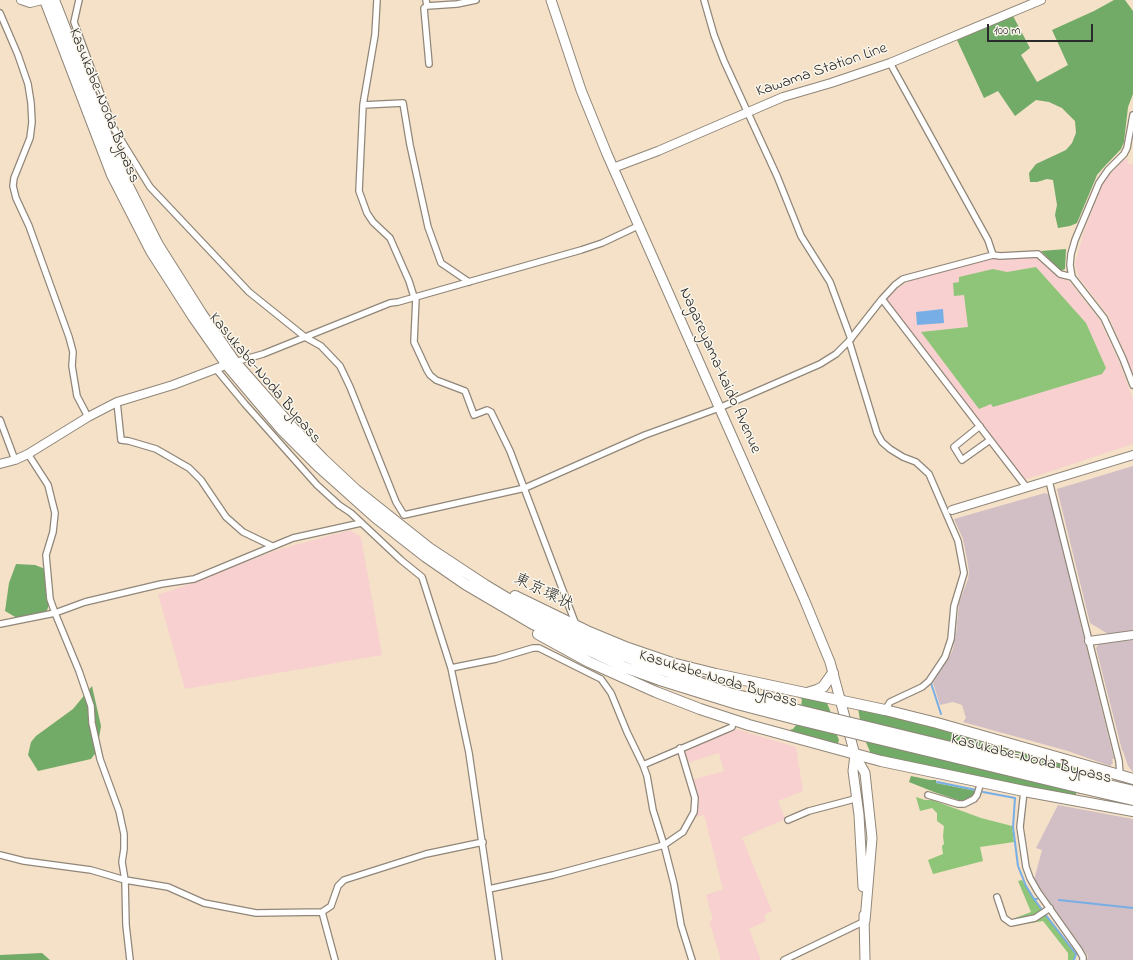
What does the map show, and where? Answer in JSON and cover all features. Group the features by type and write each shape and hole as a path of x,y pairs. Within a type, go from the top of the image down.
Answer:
{"highway":[{"name":"Kasukabe-Noda Bypass","path":"43,0 112,175 151,251 194,318 231,363 282,430 351,496 426,557 465,584 533,624 564,640 624,667 697,693 737,704 797,714 1082,783 1133,791"},
{"name":"Kasukabe-Noda Bypass","path":"54,0 121,172 158,245 231,363 323,459 380,510 447,561 535,615 601,647 693,681 797,714"},
{"name":"東京環状","path":"447,561 533,605 628,648 656,658 691,668 885,710 1133,779"},
{"path":"502,606 523,625 589,662 656,692 734,720 855,755 1024,792 1133,811"},
{"path":"805,693 823,687 833,673"},
{"name":"Kasukabe-Noda Bypass","path":"1082,783 1133,800"}],"main road":[{"name":"Nagareyama-kaido Avenue","path":"551,0 588,109 638,226 820,635 833,673 855,755 865,773 872,829 865,921"},
{"name":"Nagareyama-kaido Avenue","path":"855,755 853,771 858,797 865,921 865,960"}],"street":[{"path":"21,0 30,3 43,0"},
{"path":"79,0 74,22 110,119 150,187 249,292 305,337 321,346 340,366 350,387 396,502 404,515 525,488 645,435 719,408 820,364 836,354 850,340 882,299 903,279 994,255 1038,254 1060,274 1072,277"},
{"path":"377,0 375,35 363,105 359,191 367,213 373,222 390,238 409,281 415,297 414,342 427,370 436,380 465,391 474,415 487,410 491,412 510,451 525,488 577,625"},
{"path":"429,64 424,8 427,3 457,4 476,0"},
{"path":"704,0 714,35 747,113 777,176 801,236 830,282 850,340 877,433 882,442 890,449 903,457 916,462 929,474 958,541 964,573 954,606 951,639 945,657 929,681 922,687 890,702 885,710"},
{"name":"Kawama Station Line","path":"613,168 658,151 783,96 831,83 890,63 1041,0"},
{"path":"0,14 28,84 31,103 32,122 30,138 14,178 15,192 70,337 73,352 72,366 77,396 88,417"},
{"path":"890,63 988,240 994,255"},
{"path":"363,105 403,103 410,145 428,227 441,263 469,282"},
{"path":"1133,115 1127,148 1124,154 1108,170 1099,183 1071,254 1070,265 1072,277 1104,318 1133,385"},
{"path":"0,464 15,460 28,454 88,417 117,402 173,385 231,363 263,354 390,303 588,248 638,226"},
{"path":"882,299 1027,488"},
{"path":"216,369 245,404 317,484 401,560 422,576 451,668 469,753 499,960"},
{"path":"117,402 122,440 156,449 190,468 201,480 226,517 242,532 272,546"},
{"path":"0,420 15,460"},
{"path":"980,426 954,447 962,460 990,440"},
{"path":"28,454 48,485 55,513 53,532 46,555 50,599 79,671 91,706 92,723 100,759 119,812 124,834 122,862 126,880 126,925 130,960"},
{"path":"952,510 1133,455"},
{"path":"1050,481 1119,761 1120,775"},
{"path":"0,624 55,613 85,602 161,584 194,579 293,538 361,523"},
{"path":"1089,641 1133,636"},
{"path":"451,668 496,659 533,648 539,648 601,679 611,693 648,778 653,810 674,884 680,925 692,960"},
{"path":"643,765 732,727 734,720"},
{"path":"489,889 553,876 664,845 683,832 694,812 695,798 680,748"},
{"path":"928,795 958,804 964,804 974,799 977,795 981,782"},
{"path":"1024,792 1020,827 1026,867 1030,878 1079,950 1083,958 1082,960"},
{"path":"788,820 809,811 858,797"},
{"path":"0,855 24,861 91,870 126,880 168,887 204,903 256,913 322,912 331,906 338,886 344,880 426,854 483,842"},
{"path":"997,897 1004,918 1011,923 1034,918 1050,908"},
{"path":"322,912 335,960"},
{"path":"784,960 865,921"}],"shaded area":[{"path":"1125,159 1129,159 1127,163 1133,165 1133,375 1108,315 1079,278 1075,264 1084,231 1103,183"},
{"path":"1038,256 1063,279 1070,282 1099,319 1118,359 1133,399 1133,444 1024,480 886,299 909,281 942,271 993,259"},
{"path":"1133,466 1133,631 1108,634 1090,623 1057,489"},
{"path":"1045,493 1049,495 1114,759 1112,759 1113,763 1110,766 1068,751 963,722 966,718 962,705 953,702 940,705 933,683 952,652 956,635 959,603 969,572 963,539 954,519"},
{"path":"350,530 361,537 382,655 185,689 158,594 173,590 277,550"},
{"path":"1133,640 1133,772 1128,766 1122,750 1096,648 1099,644"},
{"path":"736,729 796,747 803,791 778,801 785,819 742,838 772,911 764,915 766,921 749,929 761,960 721,960 709,921 713,920 706,895 723,889 704,815 694,817 691,780 724,771 719,753 687,763 683,749"},
{"path":"1058,805 1133,819 1133,960 1087,960 1088,956 1034,880 1042,850 1036,848"}],"green space":[{"path":"1114,0 1125,0 1133,11 1133,94 1128,107 1124,142 1121,149 1097,175 1077,223 1058,228 1055,215 1057,205 1053,180 1047,179 1037,182 1030,182 1029,173 1036,164 1066,150 1072,143 1076,133 1075,121 1062,108 1049,102 1036,100 1015,116 998,91 984,98 957,40 1013,16 1030,48 1021,55 1037,82 1068,65 1052,30"},
{"path":"1066,249 1065,269 1061,271 1041,251"},
{"path":"1036,267 1086,323 1106,368 1102,374 993,407 991,404 979,409 921,332 968,327 964,295 954,296 953,283 959,282 959,277 993,269 1007,272"},
{"path":"16,564 35,565 48,570 49,605 44,618 17,618 5,611 9,583"},
{"path":"92,686 101,726 97,751 91,759 38,771 28,755 31,742 36,736 73,709"},
{"path":"799,696 827,703 831,713 801,706 802,700"},
{"path":"858,708 967,735 1087,770 1081,774 860,720"},
{"path":"797,724 836,733 839,740 837,746 786,731 793,729"},
{"path":"865,740 1076,791 1078,798 871,754"},
{"path":"911,776 936,780 936,783 976,791 975,796 964,802 909,782"},
{"path":"916,797 925,800 932,800 981,818 1012,826 1014,842 980,847 983,861 933,874 928,860 943,854 942,846 944,844 944,826 937,821 937,813 932,808 920,811"},
{"path":"1022,880 1042,911 1036,916 1016,919 1015,918 1031,912 1018,881"},
{"path":"1045,914 1075,954 1074,960 1068,960 1068,953 1043,921 1025,924 1025,922 1038,919"},
{"path":"42,953 50,960 0,960 0,955"}],"water":[{"path":"943,309 944,323 917,325 916,312"}],"waterway":[{"path":"949,653 954,639 956,613"},
{"path":"941,714 931,683 945,662"},
{"path":"937,782 976,790"},
{"path":"983,792 1015,798 1013,827 1018,866 1026,886 1034,899 1037,899"},
{"path":"1034,899 1043,911"},
{"path":"1059,900 1133,908"},
{"path":"1045,914 1076,954 1074,960"}]}
